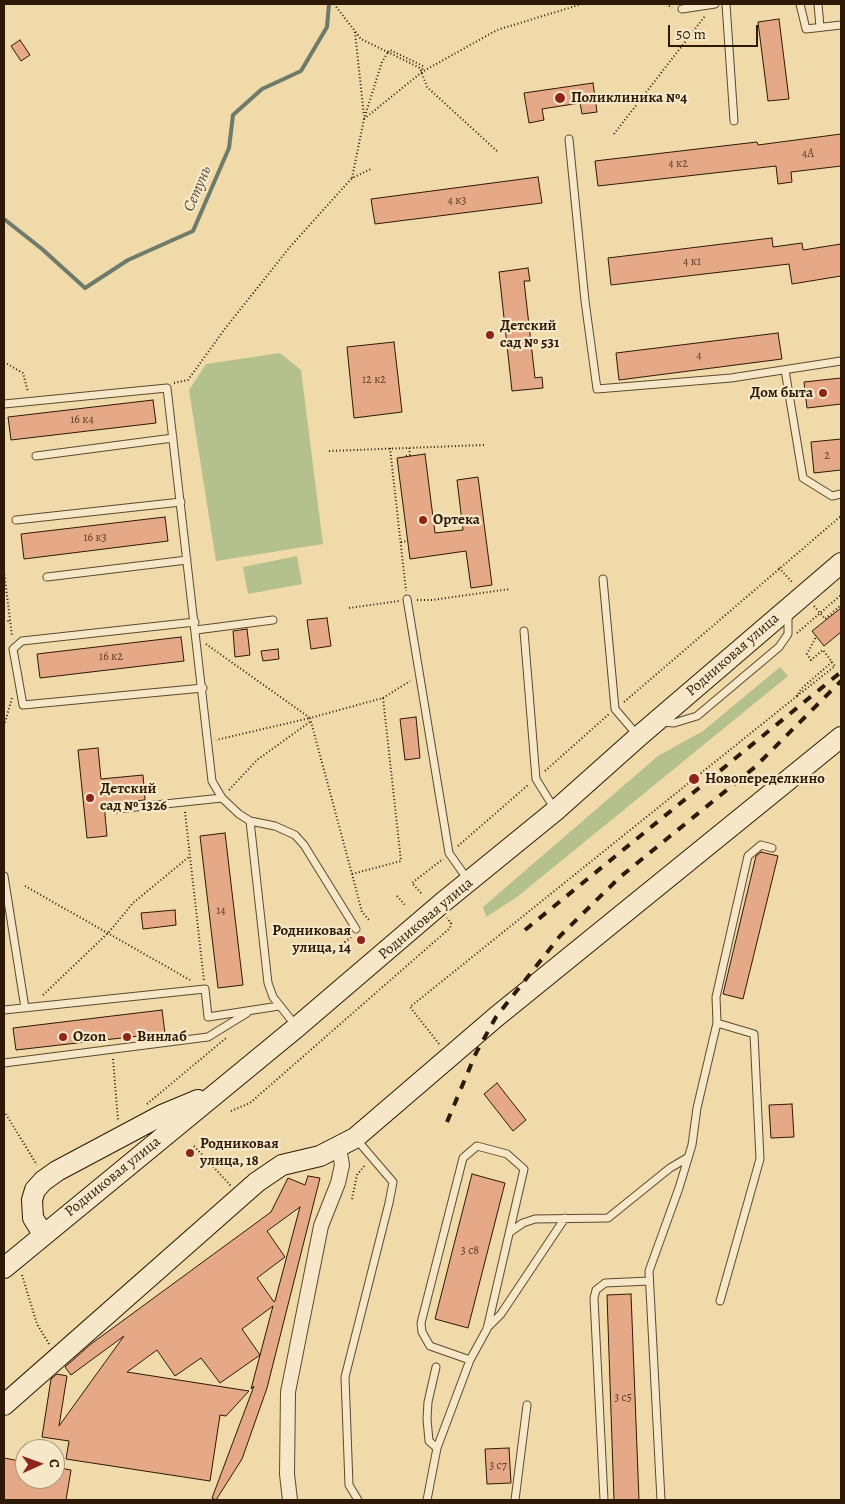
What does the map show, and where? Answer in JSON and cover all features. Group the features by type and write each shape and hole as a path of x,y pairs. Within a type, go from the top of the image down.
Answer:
{"main road":[{"name":"Родниковая улица","path":"12,1270 43,1234 297,1027 436,908 555,811 655,722 841,563"},
{"path":"4,1405 257,1182 282,1165 320,1156 347,1143 496,1017 841,737"},
{"path":"43,1234 33,1218 32,1200 35,1190 43,1181 57,1171 162,1115 218,1091"}],"street":[{"path":"290,1500 287,1474 288,1392 321,1226 338,1182 347,1143"}],"lane":[{"path":"682,9 714,4"},
{"path":"726,4 734,121"},
{"path":"800,4 806,29 841,25"},
{"path":"818,4 820,27"},
{"path":"569,139 585,300 597,389 731,378 841,361"},
{"path":"784,370 803,478 832,496 841,494"},
{"path":"4,404 167,388 203,688 212,781 222,798 238,814 250,821 275,826 295,835 304,845 356,929"},
{"path":"36,456 173,438"},
{"path":"16,520 180,502"},
{"path":"47,577 187,560"},
{"path":"603,579 615,709 638,737"},
{"path":"407,599 449,854 470,882"},
{"path":"196,630 273,620"},
{"path":"195,622 22,641 14,648 24,705 203,688"},
{"path":"524,631 536,779 555,811"},
{"path":"117,809 222,798"},
{"path":"250,821 268,983 273,997 297,1027"},
{"path":"661,1500 652,1287 649,1281 652,1259 680,1188 717,1022 716,996 748,856 761,845 772,848"},
{"path":"4,876 25,1008"},
{"path":"4,1010 205,989 208,1017 280,1006"},
{"path":"4,1063 208,1037 250,1011"},
{"path":"717,1022 754,1034 760,1160 720,1300"},
{"path":"347,1143 392,1182 390,1202 346,1377 349,1485 357,1500"},
{"path":"470,1360 430,1346 422,1332 421,1323 463,1158 477,1146 507,1154 524,1170 487,1329"},
{"path":"510,1232 523,1223 535,1219 608,1218 670,1168 687,1158"},
{"path":"427,1500 437,1448 470,1360 487,1329 501,1314 565,1218"},
{"path":"604,1500 594,1298 596,1290 605,1284 649,1281"},
{"path":"436,1367 428,1402 427,1419 429,1441 437,1448"},
{"path":"515,1500 527,1405"}],"path":[{"path":"334,4 361,39 420,68 427,86 498,152"},
{"path":"364,119 422,72 497,30 582,4"},
{"path":"614,134 714,4"},
{"path":"355,31 364,119"},
{"path":"352,178 364,119 382,62 388,52"},
{"path":"167,388 167,384 188,380 224,330 289,248 352,178 371,169"},
{"path":"4,362 24,374 28,391"},
{"path":"329,451 484,445"},
{"path":"390,448 407,599"},
{"path":"406,456 410,455 409,448"},
{"path":"421,893 412,883 449,854 841,516"},
{"path":"401,542 408,541"},
{"path":"779,568 792,582"},
{"path":"4,571 14,648"},
{"path":"349,608 407,599 432,600 510,589"},
{"path":"793,636 841,595"},
{"path":"814,606 825,619 841,605"},
{"path":"4,621 10,620"},
{"path":"196,630 207,645 311,720 362,912 369,920"},
{"path":"440,1046 410,1007 797,696 801,689 832,662 822,650 812,660 807,654 816,637"},
{"path":"208,742 311,720 383,698 404,687 420,672"},
{"path":"4,726 18,676"},
{"path":"352,874 401,862 383,698"},
{"path":"222,798 257,760 311,720"},
{"path":"183,802 205,989"},
{"path":"25,1008 34,1004 109,932 133,903 190,856"},
{"path":"25,886 109,932 205,989"},
{"path":"397,896 406,906"},
{"path":"231,1110 250,1103 450,928 451,923"},
{"path":"353,951 345,942 356,929"},
{"path":"141,1109 215,1047"},
{"path":"112,1050 118,1128"},
{"path":"4,1111 38,1166"},
{"path":"194,1146 236,1191"},
{"path":"352,1199 358,1175 365,1165"},
{"path":"12,1270 37,1324 52,1348"}],"green space":[{"path":"280,353 301,370 323,544 216,561 189,390 206,364"},
{"path":"297,556 302,584 248,594 243,567"},
{"path":"780,667 788,676 517,897 486,917 483,907 658,756 703,731"}],"building":[{"path":"779,19 789,99 768,101 758,22"},
{"path":"20,40 30,55 21,61 11,46"},
{"name":"Поликлиника №4","path":"593,83 597,112 582,114 580,103 542,109 544,120 529,123 524,93"},
{"path":"841,134 841,166 791,172 792,182 778,184 776,166 598,186 595,161 757,142 758,145"},
{"path":"538,177 542,203 375,224 371,199"},
{"path":"772,238 773,247 802,243 803,250 841,244 841,276 792,284 789,264 611,285 608,258"},
{"path":"528,268 530,281 524,281 535,378 542,377 543,388 512,391 499,272"},
{"path":"778,333 782,359 619,380 616,353"},
{"path":"394,342 402,412 354,418 347,347"},
{"name":"Дом быта","path":"841,378 841,404 807,408 804,382"},
{"path":"153,400 156,423 11,440 8,417"},
{"path":"841,439 841,470 814,473 811,442"},
{"path":"425,454 435,533 463,530 457,480 478,477 492,585 471,588 466,551 410,559 397,458"},
{"path":"165,517 168,541 24,559 21,534"},
{"path":"841,608 841,632 824,646 812,631"},
{"path":"327,618 331,646 311,649 307,620"},
{"path":"247,629 250,655 235,657 233,631"},
{"path":"181,637 184,661 40,678 37,654"},
{"path":"278,649 279,659 263,661 261,651"},
{"path":"416,717 420,758 405,760 400,719"},
{"path":"98,748 101,779 143,775 145,800 104,804 107,836 87,838 78,750"},
{"path":"225,833 243,985 218,988 200,836"},
{"path":"761,852 778,856 743,999 723,994 756,856"},
{"path":"175,910 176,925 143,929 141,913"},
{"path":"162,1010 165,1033 16,1050 13,1028"},
{"path":"497,1083 526,1120 513,1131 484,1094"},
{"path":"792,1104 794,1137 771,1138 769,1105"},
{"path":"472,1174 505,1183 468,1328 435,1319"},
{"path":"308,1176 320,1178 267,1388 242,1459 216,1500 212,1498 254,1386 251,1389 273,1306 242,1329 260,1355 220,1383 201,1358 175,1376 157,1350 127,1372 249,1391 226,1416 220,1415 210,1481 66,1459 69,1441 42,1437 51,1379 57,1374 67,1376 59,1426 124,1336 71,1375 65,1367 91,1344 271,1212 288,1178 305,1185","holes":["300,1207 274,1302 257,1278 285,1257 267,1231"]},
{"path":"631,1294 639,1500 614,1500 607,1295"},
{"path":"509,1448 511,1483 487,1484 485,1449"},
{"path":"4,1458 15,1460 15,1489 65,1489 65,1469 71,1470 66,1500 4,1500"}],"waterway":[{"name":"Сетунь","path":"4,219 42,249 85,288 128,260 193,231 229,148 233,115 262,89 301,71 327,27 329,4"}],"railway":[{"path":"525,930 841,672"},
{"path":"447,1122 476,1053 496,1017 560,936 620,877 755,767 841,681"}],"place":[{"name":"Поликлиника №4","path":"560,98"},
{"name":"Детский сад № 531","path":"490,335"},
{"name":"Дом быта","path":"823,393"},
{"name":"Ортека","path":"423,520"},
{"name":"Новопеределкино","path":"694,779"},
{"name":"Детский сад № 1326","path":"90,798"},
{"name":"Родниковая улица, 14","path":"361,940"},
{"name":"Ozon","path":"63,1037"},
{"name":"Винлаб","path":"127,1037"},
{"name":"Родниковая улица, 18","path":"190,1153"}]}
